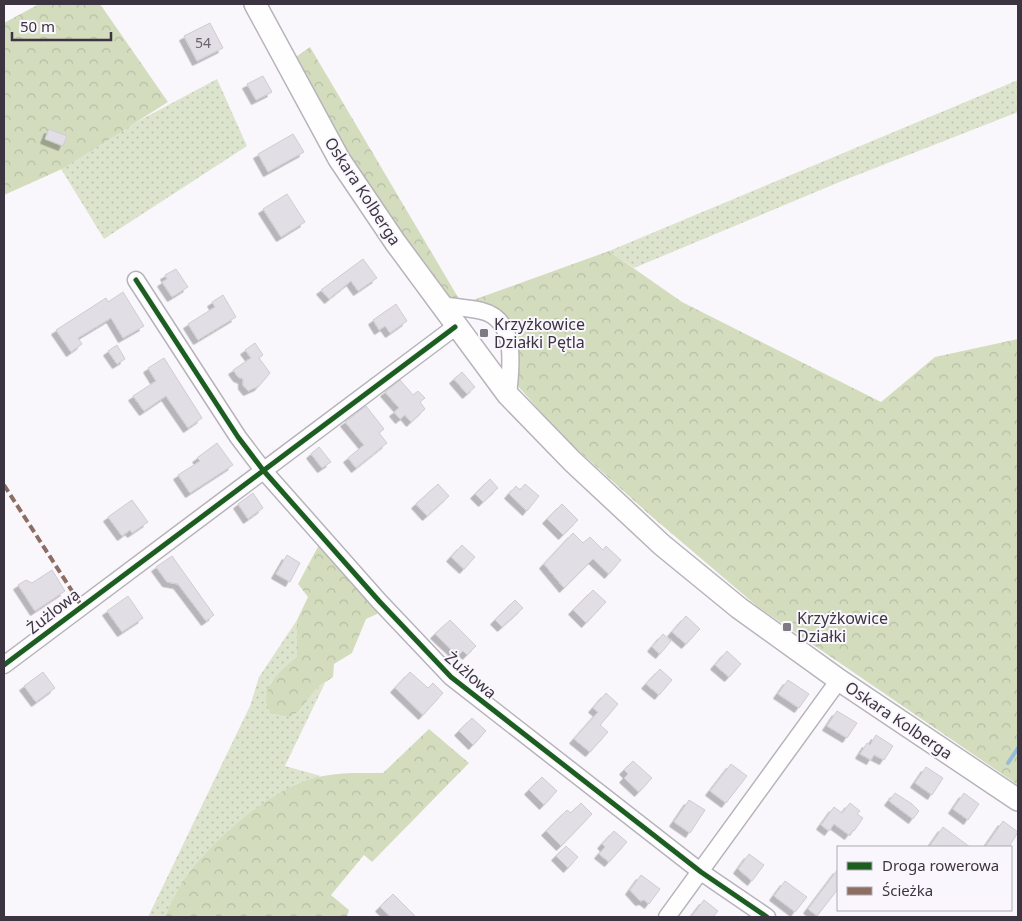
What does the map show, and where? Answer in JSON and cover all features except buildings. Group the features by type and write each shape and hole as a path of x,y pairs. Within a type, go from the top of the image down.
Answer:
{"main road":[{"name":"Oskara Kolberga","path":"255,4 339,159 455,327 508,395 572,461 662,545 781,639 1018,800"}],"street":[{"name":"Żużlowa","path":"136,280 238,437 263,470 379,601 451,677 700,872 767,917"},
{"path":"440,305 482,311 494,316 507,330 510,360 508,395"},
{"name":"Żużlowa","path":"4,665 455,327"},
{"path":"667,917 839,680"}],"green space":[{"path":"39,4 100,4 168,102 62,169 4,195 4,23"},
{"path":"310,47 462,304 609,251 682,302 881,402 935,357 1018,339 1018,785 758,607 650,515 560,434 510,377 494,316 450,307 347,157 293,59"},
{"path":"217,79 247,146 104,239 58,164"},
{"path":"1018,80 1018,112 842,181 634,268 609,251"},
{"path":"320,543 378,605 377,614 366,619 352,653 334,664 333,677 318,687 299,711 289,717 271,713 266,696 268,688 278,674 297,656 297,620 308,597 298,584"},
{"path":"297,620 297,656 270,683 299,711 318,687 325,683 285,766 321,776 288,789 236,825 213,847 181,886 165,917 148,917 250,706 259,677"},
{"path":"429,729 469,763 372,862 364,855 331,895 349,910 347,917 165,917 180,886 207,852 224,835 263,804 283,791 323,776 346,773 383,773"}],"waterway":[{"path":"1008,763 1018,748"}],"marked path":[{"path":"4,485 81,605"}],"cycle path":[{"path":"136,280 238,437 263,470 379,601 451,677 701,872 767,917"},
{"path":"4,665 455,327"}],"place":[{"name":"Krzyżkowice Działki Pętla","path":"484,333"},
{"name":"Krzyżkowice Działki","path":"787,627"}]}
